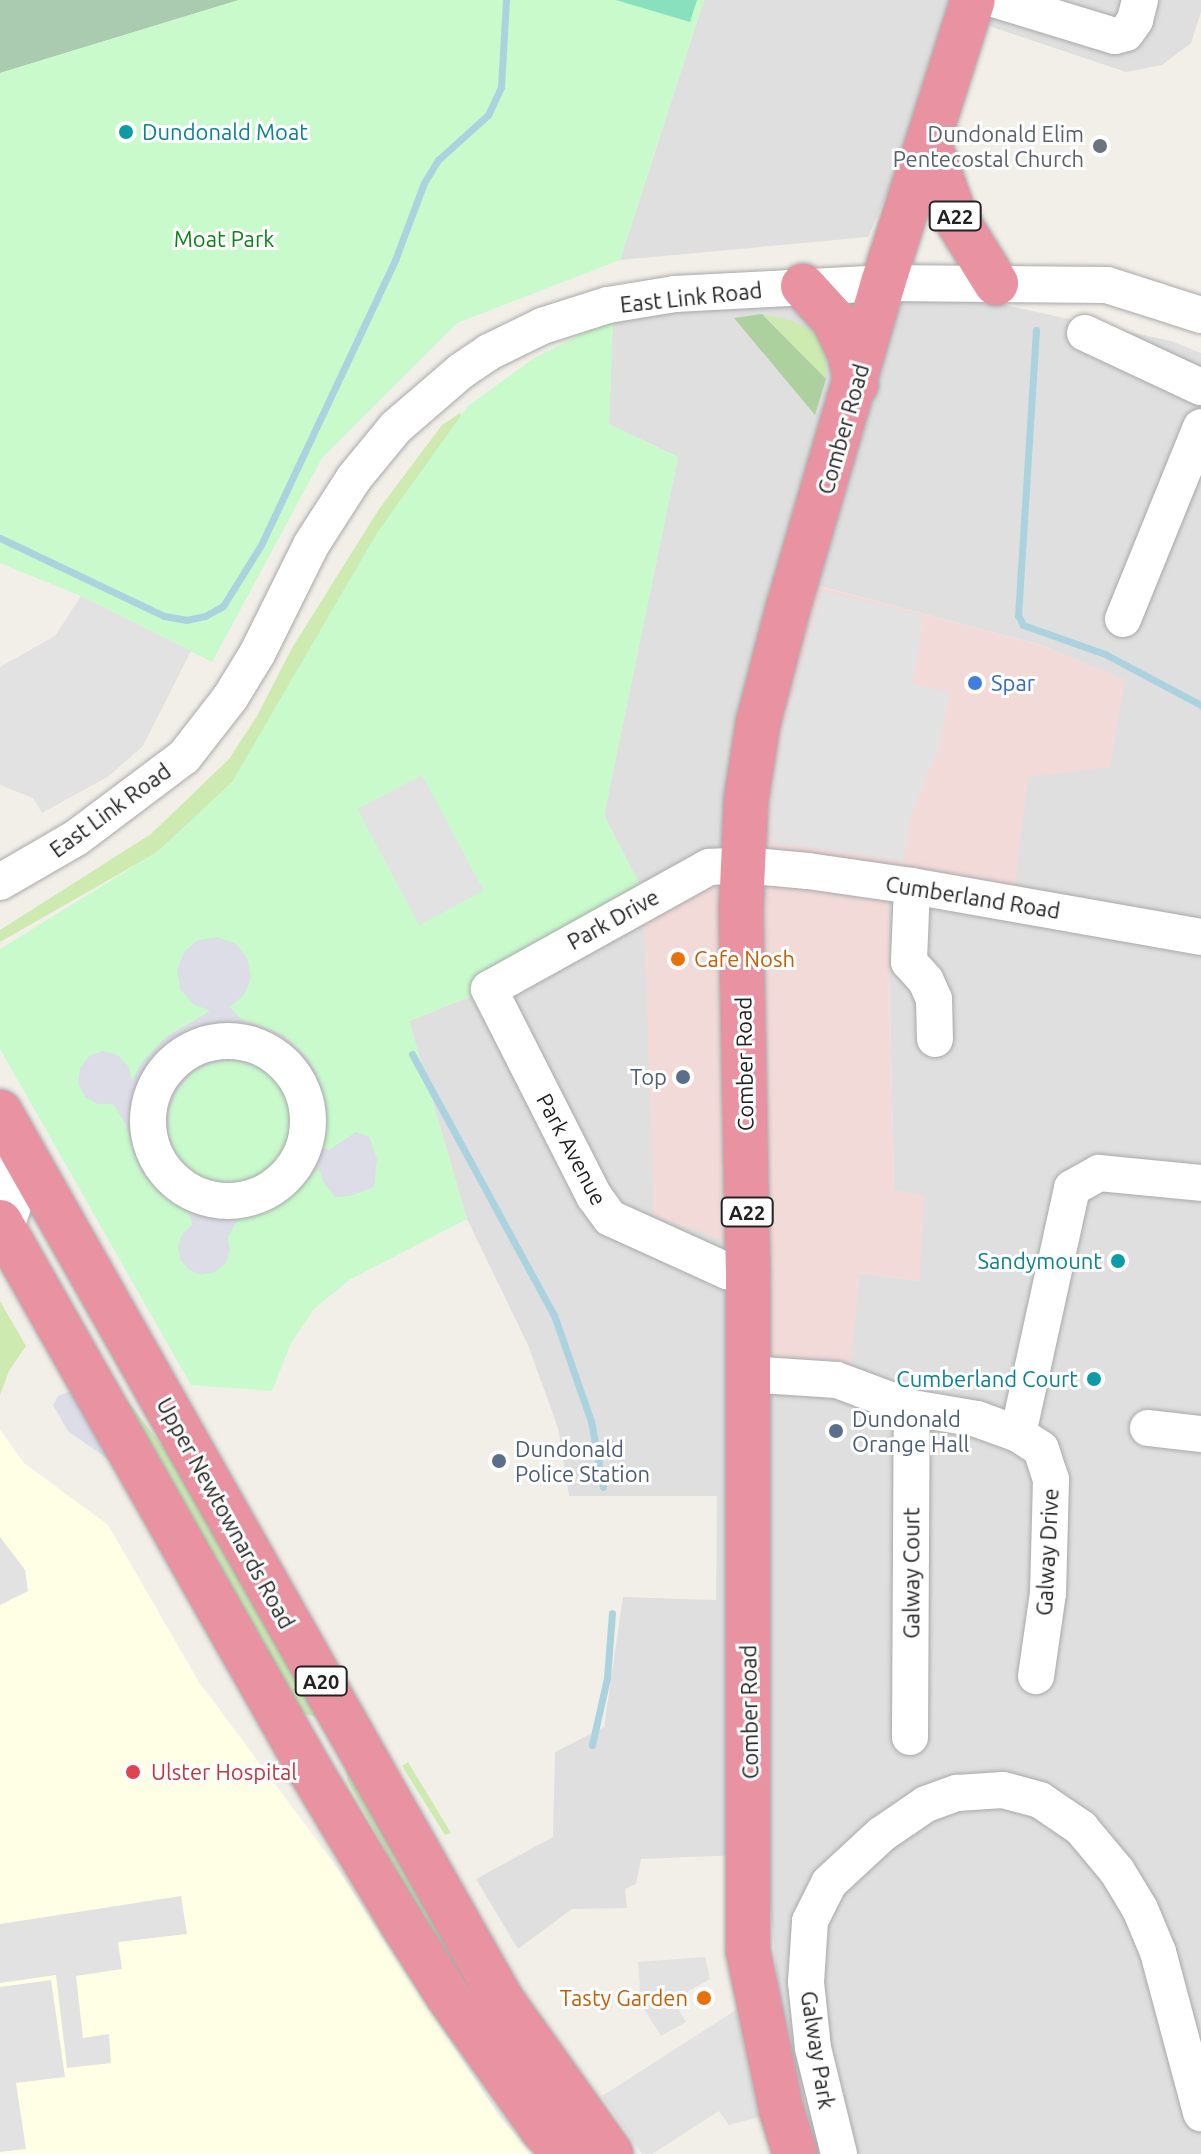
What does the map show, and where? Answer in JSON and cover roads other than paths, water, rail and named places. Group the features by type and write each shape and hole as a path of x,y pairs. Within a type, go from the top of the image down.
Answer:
{"highway":[{"name":"Comber Road","path":"795,2154 781,2109 748,1951 748,1277 743,865 746,800 758,723 883,283 973,0"},
{"name":"A22","path":"929,143 955,217 996,283"},
{"path":"803,286 834,320 850,355 856,384"},
{"name":"Upper Newtownards Road","path":"0,1112 503,2002 541,2060 611,2154"},
{"name":"A20","path":"2,1226 310,1770 395,1913 448,1996 543,2130 565,2154"}],"street":[{"path":"997,0 1115,36 1126,33 1135,20 1140,0"},
{"name":"East Link Road","path":"0,882 111,815 184,757 237,687 311,545 354,478 409,414 461,371 489,352 542,326 608,305 675,294 883,283 1107,285 1201,315"},
{"path":"1085,333 1201,387"},
{"path":"1123,619 1201,427"},
{"name":"Cumberland Road","path":"743,865 912,886 1201,937"},
{"name":"Park Drive","path":"489,989 709,867 743,865"},
{"path":"912,886 909,962 926,981 934,999 935,1039"},
{"name":"Park Avenue","path":"489,989 594,1196 610,1218 727,1271 748,1277"},
{"path":"185,1040 205,1043 232,1040 259,1046 283,1061 301,1083 308,1107 308,1133 301,1157 279,1194 241,1200 215,1200 192,1192 171,1177 156,1156 148,1130 150,1102 161,1077 180,1056 185,1040"},
{"path":"1018,1434 1072,1188 1099,1173 1201,1183"},
{"path":"0,1174 13,1206 2,1226"},
{"name":"Galway Drive","path":"746,1374 837,1380 912,1408 977,1419 1018,1434 1041,1449 1051,1479 1048,1593 1036,1676"},
{"name":"Galway Court","path":"910,1737 912,1408"},
{"path":"1148,1428 1201,1434"},
{"name":"Galway Park","path":"839,2154 813,2048 806,1982 810,1921 829,1883 882,1834 926,1804 957,1793 1003,1790 1040,1800 1081,1828 1117,1871 1140,1909 1158,1952 1201,2113"}],"waterway":[{"path":"0,538 164,616 186,620 205,616 223,606 261,545 395,260 424,183 438,160 488,115 501,87 506,0"},
{"path":"1036,330 1018,615 1023,625 1105,654 1201,705"},
{"path":"412,1054 554,1315 591,1421 603,1487"},
{"path":"592,1745 607,1678 612,1613"}],"place":[{"name":"Dundonald Moat","path":"126,132"},
{"name":"Dundonald Elim Pentecostal Church","path":"1100,146"},
{"name":"Spar","path":"975,683"},
{"name":"Cafe Nosh","path":"678,959"},
{"name":"Top","path":"683,1077"},
{"name":"Sandymount","path":"1118,1261"},
{"name":"Cumberland Court","path":"1094,1379"},
{"name":"Dundonald Orange Hall","path":"836,1431"},
{"name":"Dundonald Police Station","path":"499,1461"},
{"name":"Ulster Hospital","path":"133,1772"},
{"name":"Tasty Garden","path":"704,1998"}],"park label":[{"name":"Moat Park","path":"224,239"}]}
